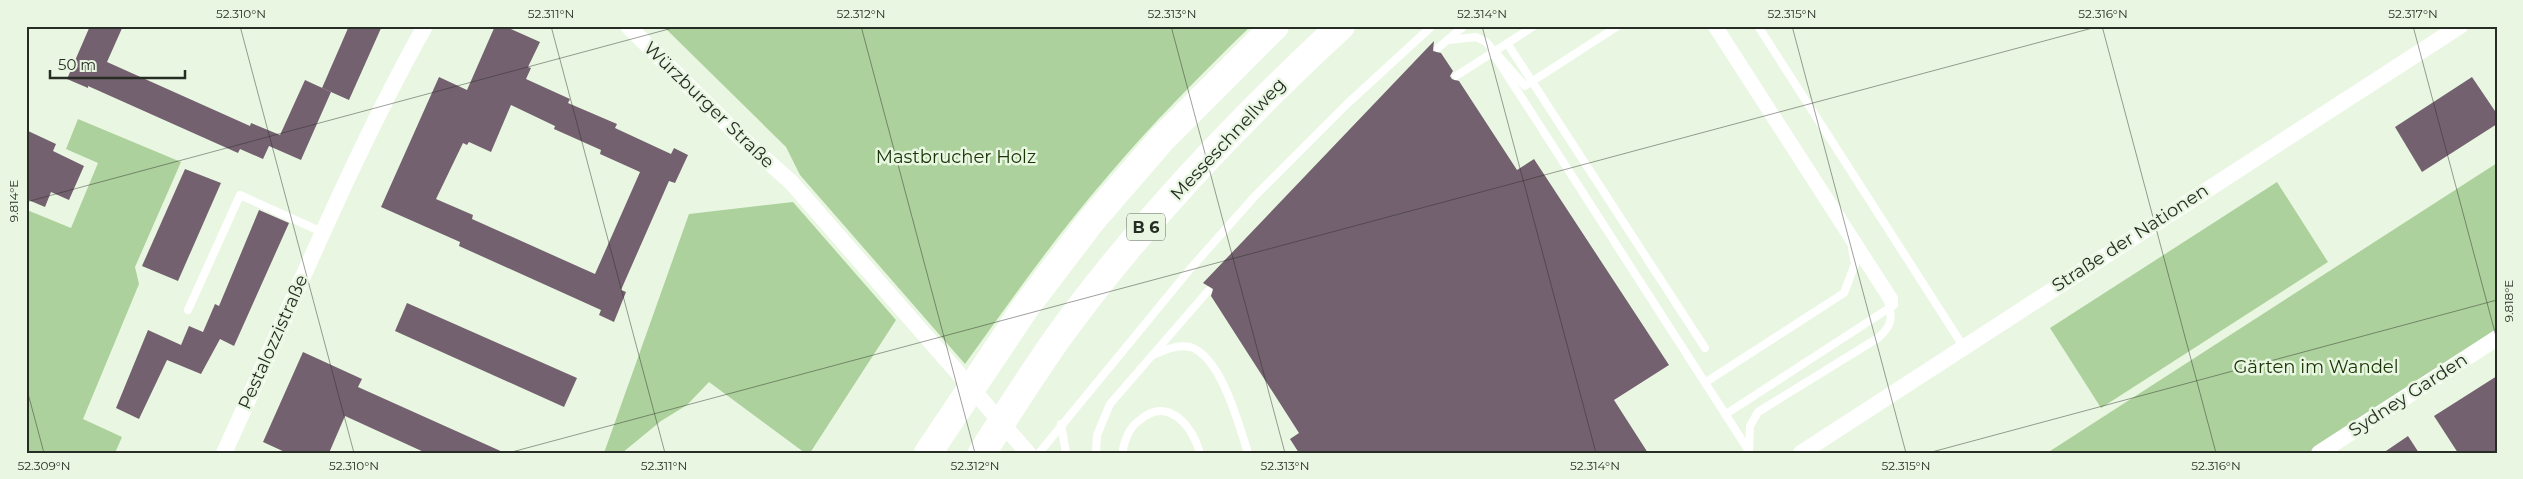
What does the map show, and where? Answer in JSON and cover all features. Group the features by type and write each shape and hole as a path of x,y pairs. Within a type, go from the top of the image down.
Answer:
{"highway":[{"name":"B 6","path":"928,453 1025,308 1092,220 1162,139 1275,26"},
{"name":"Messeschnellweg","path":"982,453 1059,337 1127,248 1264,98 1341,26"}],"street":[{"name":"Pestalozzistraße","path":"224,453 322,232 386,97 425,26"},
{"name":"Würzburger Straße","path":"628,26 740,137 791,182 1028,453"},
{"name":"Straße der Nationen","path":"1802,453 1963,346 2460,26"},
{"name":"Sydney Garden","path":"2319,453 2497,338"}],"lane":[{"path":"1039,453 1061,424 1255,196 1347,104 1432,26"},
{"path":"1438,48 1464,26"},
{"path":"1456,76 1534,26"},
{"path":"1448,40 1476,37 1486,42 1525,86 1618,26"},
{"path":"1711,26 1888,301 1892,315 1892,322 1878,338 1758,412 1750,426 1749,452"},
{"path":"1719,26 1894,298 1894,305 1726,414"},
{"path":"1758,26 1963,346"},
{"path":"1507,43 1705,348"},
{"path":"1493,53 1706,382 1749,452"},
{"path":"188,310 240,195 322,232"},
{"path":"1706,382 1844,293 1855,264 1851,244"},
{"path":"1096,453 1097,435 1110,404 1208,291"},
{"path":"1151,356 1183,346 1192,348 1202,354 1212,367 1233,407 1248,453"},
{"path":"1123,453 1130,428 1147,413 1164,411 1180,418 1190,428 1196,436 1200,453"},
{"path":"1061,424 1066,453"}],"green space":[{"name":"Mastbrucher Holz","path":"663,26 1251,26 1141,138 1088,199 965,364 800,175 786,147"},
{"path":"78,119 181,162 135,267 139,284 83,419 122,437 115,453 26,453 26,213 27,210 71,228 98,163 66,149"},
{"name":"Gärten im Wandel","path":"2497,163 2497,338 2319,453 2047,453"},
{"path":"2277,182 2328,262 2101,408 2050,328"},
{"path":"793,202 896,320 810,453 805,453 709,382 687,405 661,421 622,453 604,453 689,214"}],"building":[{"path":"90,26 123,26 107,62 250,126 251,123 280,135 305,80 331,92 301,160 269,146 263,159 240,149 238,153 88,86 88,88 67,79"},
{"path":"349,26 382,26 349,100 322,88"},
{"path":"495,26 504,26 540,42 528,67 531,68 526,79 570,99 568,103 617,124 615,128 671,154 674,148 688,155 675,183 669,181 621,290 626,292 614,322 599,315 601,310 459,246 460,242 381,207 439,77 467,90","holes":["511,105 555,126 554,129 601,150 600,154 640,172 595,274 472,219 473,215 436,199 463,143 467,145 469,142 491,152"]},
{"path":"1434,41 1433,51 1441,53 1453,71 1450,76 1452,79 1459,81 1517,170 1534,159 1669,365 1614,400 1648,453 1299,453 1290,439 1299,433 1211,296 1213,289 1203,283"},
{"path":"2472,77 2497,114 2497,124 2422,172 2395,127"},
{"path":"26,130 56,144 53,151 84,166 69,200 51,192 45,207 26,199"},
{"path":"185,169 221,183 178,281 142,266"},
{"path":"259,210 289,223 234,346 220,339 201,374 167,360 139,419 116,408 148,330 181,345 189,326 203,332 215,304 219,306"},
{"path":"407,303 577,378 564,407 395,331"},
{"path":"303,352 362,379 358,387 505,453 426,453 345,416 329,453 287,453 263,442"},
{"path":"2497,376 2497,453 2458,453 2434,416"},
{"path":"2408,436 2419,453 2383,453"}]}
